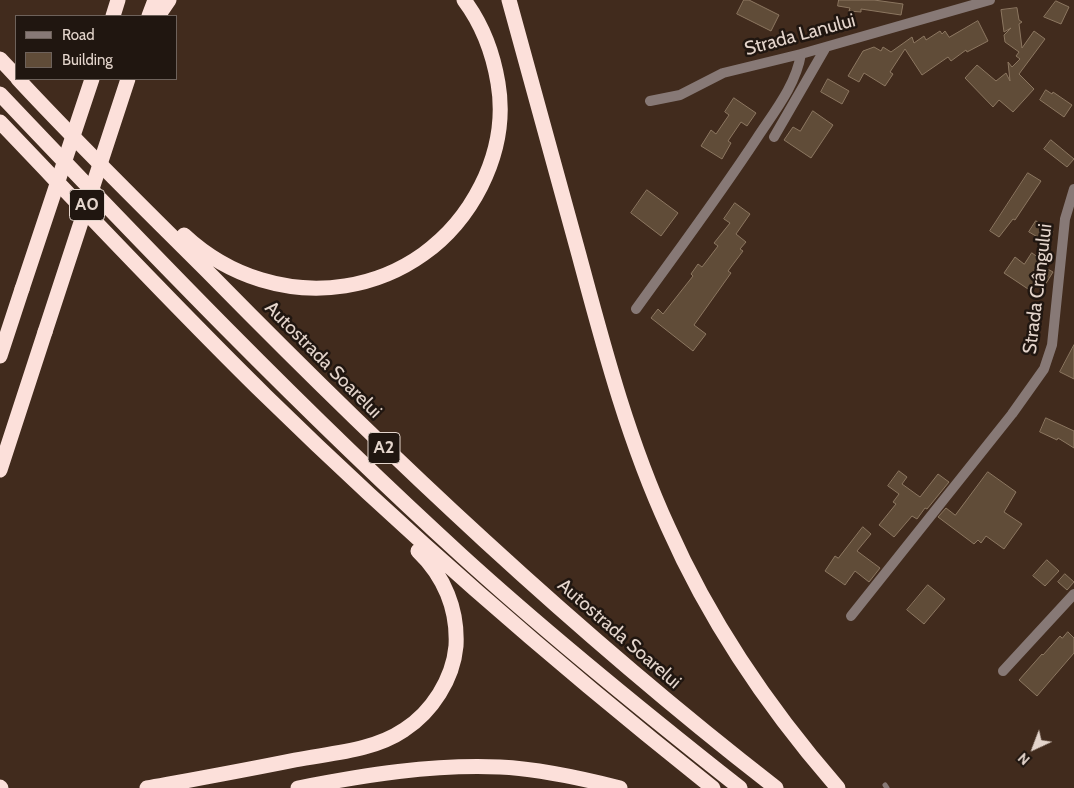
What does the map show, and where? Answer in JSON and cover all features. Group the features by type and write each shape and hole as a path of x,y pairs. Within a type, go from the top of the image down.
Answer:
{"highway":[{"path":"113,15 118,0"},
{"path":"149,15 154,0"},
{"path":"159,15 169,0"},
{"path":"136,200 164,216 190,241 218,262 244,275 268,283 302,288 333,288 368,281 402,267 433,247 454,226 474,199 492,159 499,127 500,93 495,66 481,28 464,0"},
{"path":"509,0 613,382 648,480 688,568 726,636 773,707 838,788"},
{"name":"Autostrada Soarelui","path":"0,59 15,76"},
{"name":"Autostrada Soarelui","path":"19,80 307,373 480,537 576,624 776,788"},
{"name":"A0","path":"0,356 92,80"},
{"name":"A0","path":"0,470 128,80"},
{"name":"A2","path":"0,94 271,374 399,497 463,557 561,642 740,788"},
{"path":"0,122 207,337 361,486 544,650 713,788"},
{"path":"147,788 362,748 404,730 418,719 442,690 455,656 455,617 450,597 441,578 427,560 385,516 361,486"},
{"path":"298,788 397,771 460,767 536,771 620,788"}],"street":[{"name":"Strada Lanului","path":"650,101 680,95 723,72 801,54 990,0"},
{"path":"774,137 826,47"},
{"path":"636,309 713,203 768,121 792,81 801,54"},
{"name":"Strada Crângului","path":"851,616 1012,414 1037,380 1049,358 1064,219 1074,189"},
{"path":"1003,672 1074,594"}],"building":[{"path":"744,0 749,0 779,15 771,31 737,14"},
{"path":"839,0 874,0 903,4 901,15 861,9 861,12 849,11 850,8 838,6"},
{"path":"1056,1 1069,7 1061,24 1044,17"},
{"path":"1017,8 1019,20 1022,22 1019,24 1022,48 1034,31 1045,39 1019,74 1034,89 1013,112 999,100 993,107 965,78 977,65 996,81 1006,73 1010,81 1008,62 1012,67 1020,59 1016,56 1019,52 1005,42 1004,35 1011,28 1004,32 1001,10"},
{"path":"978,21 988,41 967,52 966,50 951,61 948,57 922,75 905,49 890,72 893,74 885,86 864,73 859,82 848,76 863,51 874,47 881,51 883,47 891,52 912,37 914,43 924,36 926,40 940,31 942,34 945,31 949,37"},
{"path":"828,79 849,91 842,104 821,92"},
{"path":"1046,90 1052,94 1053,92 1072,105 1064,117 1040,100"},
{"path":"734,98 756,113 747,126 741,122 728,141 731,143 722,159 701,146 711,130 716,134 729,115 725,112"},
{"path":"813,111 833,125 811,158 784,140 793,127 800,131"},
{"path":"1051,140 1074,159 1067,167 1044,149"},
{"path":"1028,173 1041,181 1015,220 1013,219 999,237 990,231"},
{"path":"647,190 678,213 661,236 631,213"},
{"path":"735,203 750,214 736,234 746,242 740,249 743,251 728,271 731,273 694,325 706,334 693,351 651,318 658,309 663,314 693,276 691,274 698,264 702,267 718,246 714,243 730,223 724,219"},
{"path":"1036,221 1053,231 1046,242 1029,232"},
{"path":"1032,253 1046,263 1044,267 1053,272 1042,290 1035,285 1031,291 1004,273 1015,257 1024,264"},
{"path":"1074,345 1074,379 1060,372"},
{"path":"1046,418 1074,431 1074,448 1058,438 1057,440 1040,432"},
{"path":"899,471 907,477 902,484 920,497 938,474 949,482 917,519 912,516 894,537 879,525 896,504 893,502 899,494 888,486"},
{"path":"988,472 1016,492 1004,512 1022,524 1004,549 986,536 981,543 978,540 974,544 938,517 946,508 955,515"},
{"path":"863,527 871,534 857,551 880,568 869,582 855,571 845,585 825,571 835,556 838,558"},
{"path":"1047,560 1059,571 1045,586 1033,576"},
{"path":"1065,574 1074,582 1067,590 1058,582"},
{"path":"928,585 945,599 924,624 907,610"},
{"path":"1068,632 1074,638 1074,653 1037,696 1019,680 1060,636 1062,638"}]}
